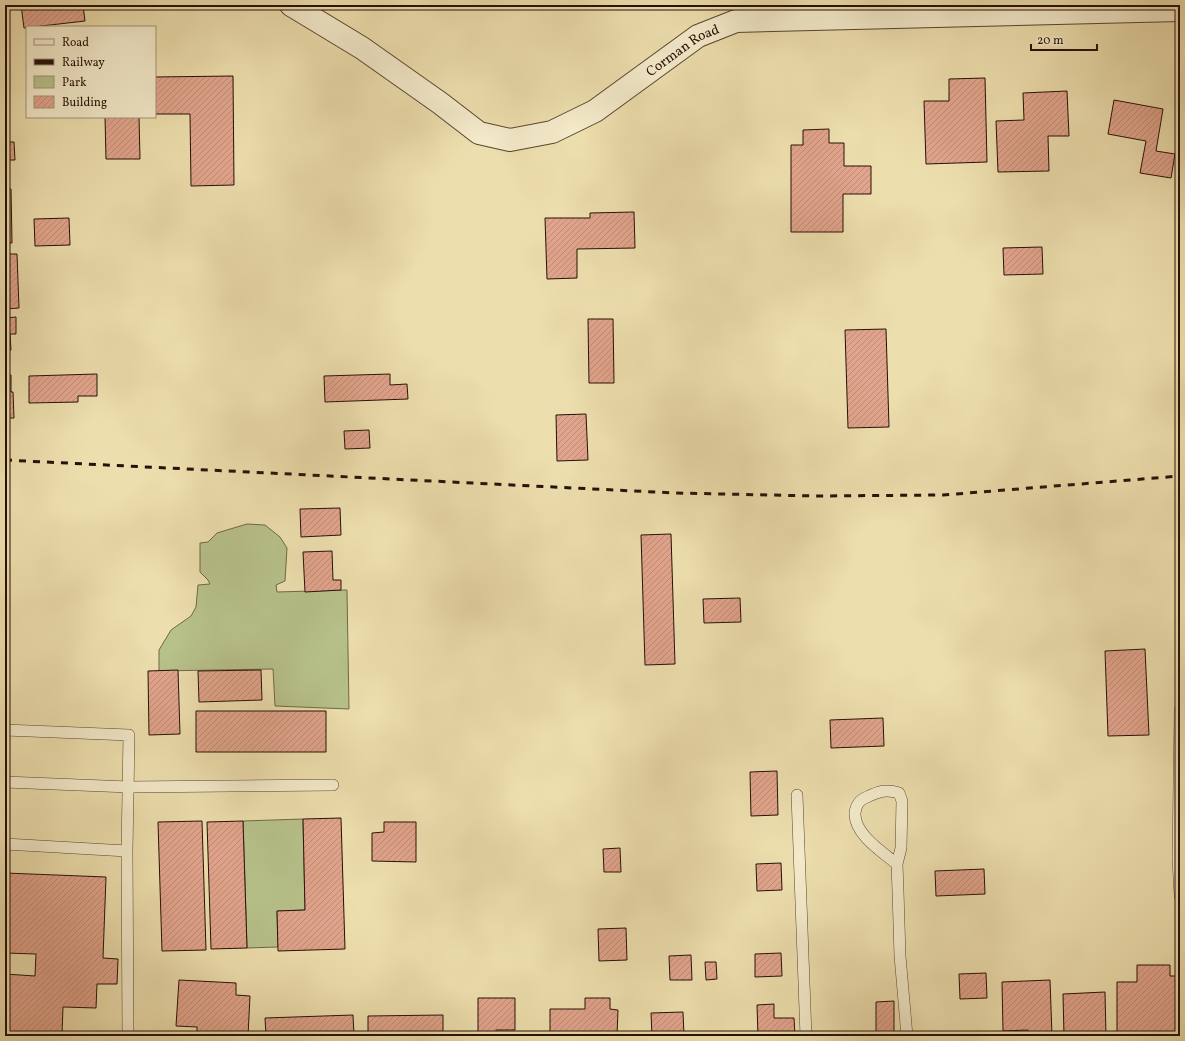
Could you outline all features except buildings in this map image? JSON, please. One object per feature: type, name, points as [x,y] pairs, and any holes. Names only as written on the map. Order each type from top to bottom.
[{"type":"street","name":"Corman Road","points":[[291,5],[362,48],[440,103],[479,133],[510,140],[552,132],[595,111],[698,36],[736,21],[1180,10]]},
{"type":"lane","points":[[1180,710],[1178,859],[1180,896]]},
{"type":"lane","points":[[5,730],[129,735],[128,1036]]},
{"type":"lane","points":[[5,782],[129,787],[333,785]]},
{"type":"lane","points":[[897,864],[865,837],[857,827],[855,819],[856,808],[860,800],[874,793],[890,790],[899,793],[902,800],[901,848],[897,864],[900,956],[907,1036]]},
{"type":"lane","points":[[797,795],[806,1036]]},
{"type":"lane","points":[[5,844],[128,850]]},
{"type":"green space","points":[[247,524],[265,525],[280,537],[287,548],[285,581],[276,585],[277,592],[347,590],[349,709],[275,706],[273,669],[159,671],[159,650],[171,630],[191,616],[196,607],[198,585],[210,584],[200,572],[200,543],[208,542],[217,533]]},
{"type":"green space","points":[[303,819],[305,910],[277,911],[278,947],[247,948],[243,821]]},
{"type":"railway","points":[[5,460],[675,493],[817,496],[943,495],[1180,476]]}]
